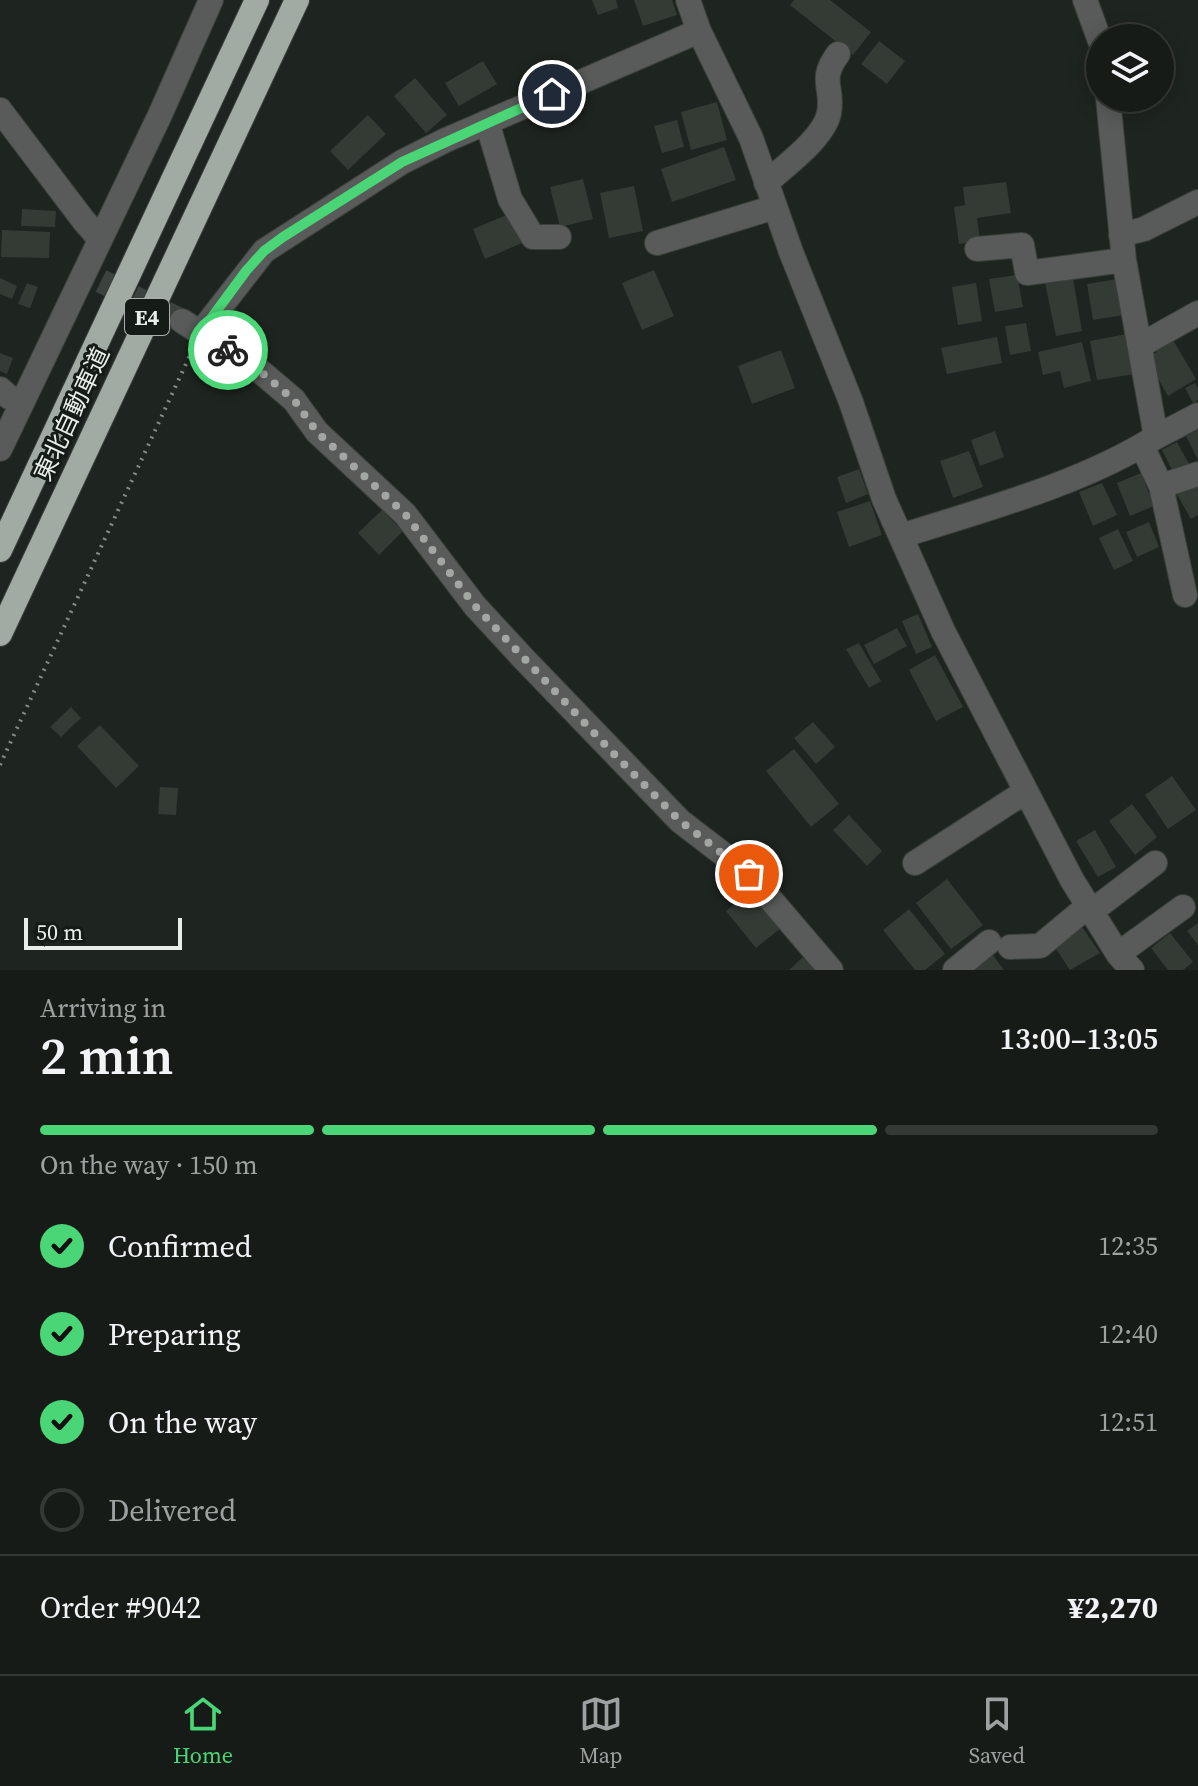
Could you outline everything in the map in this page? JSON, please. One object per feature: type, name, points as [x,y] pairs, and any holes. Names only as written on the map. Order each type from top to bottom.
[{"type":"highway","name":"東北自動車道","points":[[0,550],[257,0]]},
{"type":"highway","name":"東北自動車道","points":[[0,634],[297,0]]},
{"type":"street","points":[[0,449],[9,396],[93,276],[100,239],[211,0]]},
{"type":"street","points":[[688,0],[699,31],[751,138],[851,402],[884,499],[943,631],[1025,792],[1090,909],[1125,962],[1183,907]]},
{"type":"street","points":[[1085,0],[1094,24]]},
{"type":"street","points":[[699,31],[402,162],[273,244],[191,326],[261,372],[294,400],[317,432],[405,514],[475,606],[533,669],[680,821],[749,874],[831,970]]},
{"type":"street","points":[[766,183],[818,135],[829,113],[828,69],[838,54]]},
{"type":"street","points":[[0,110],[100,239]]},
{"type":"street","points":[[1109,112],[1124,260],[1141,345],[1149,441],[1185,595]]},
{"type":"street","points":[[487,122],[510,199],[533,237],[559,237]]},
{"type":"street","points":[[1121,235],[1144,229],[1198,202]]},
{"type":"street","points":[[657,243],[775,207]]},
{"type":"street","points":[[977,249],[1022,245],[1027,273],[1124,260]]},
{"type":"street","points":[[1141,345],[1198,313]]},
{"type":"street","points":[[901,536],[1017,499],[1133,453],[1198,415]]},
{"type":"street","points":[[1161,486],[1198,474]]},
{"type":"street","points":[[915,863],[1025,792]]},
{"type":"street","points":[[955,970],[999,945],[1040,946],[1155,863]]},
{"type":"path","points":[[0,765],[191,326]]},
{"type":"building","points":[[592,0],[616,0],[618,8],[598,15]]},
{"type":"building","points":[[634,0],[672,0],[677,15],[643,26]]},
{"type":"building","points":[[794,0],[830,0],[871,32],[853,55],[790,5]]},
{"type":"building","points":[[879,41],[905,61],[887,84],[861,64]]},
{"type":"building","points":[[483,61],[497,84],[459,106],[445,83]]},
{"type":"building","points":[[415,78],[447,115],[426,133],[394,96]]},
{"type":"building","points":[[717,102],[727,140],[691,150],[681,112]]},
{"type":"building","points":[[368,115],[386,134],[348,170],[330,151]]},
{"type":"building","points":[[677,120],[684,147],[662,153],[654,126]]},
{"type":"building","points":[[724,147],[736,180],[672,202],[661,169]]},
{"type":"building","points":[[583,179],[593,219],[560,227],[550,187]]},
{"type":"building","points":[[1006,182],[1011,213],[977,218],[980,241],[959,244],[954,207],[965,205],[963,187]]},
{"type":"building","points":[[634,186],[643,231],[609,238],[600,193]]},
{"type":"building","points":[[22,209],[56,211],[55,227],[21,226]]},
{"type":"building","points":[[509,214],[522,243],[485,259],[473,229]]},
{"type":"building","points":[[2,230],[50,232],[49,258],[1,257]]},
{"type":"building","points":[[654,270],[674,316],[642,330],[622,283]]},
{"type":"building","points":[[1017,275],[1023,307],[995,312],[989,279]]},
{"type":"building","points":[[0,278],[17,286],[12,299],[0,294]]},
{"type":"building","points":[[1073,278],[1082,331],[1056,336],[1045,283]]},
{"type":"building","points":[[1117,279],[1123,315],[1093,320],[1087,284]]},
{"type":"building","points":[[27,283],[38,287],[30,308],[18,304]]},
{"type":"building","points":[[976,283],[982,321],[958,325],[952,287]]},
{"type":"building","points":[[1026,323],[1031,351],[1010,355],[1005,326]]},
{"type":"building","points":[[1127,334],[1135,374],[1097,380],[1090,341]]},
{"type":"building","points":[[1170,335],[1196,379],[1168,396],[1146,358],[1157,352],[1153,345]]},
{"type":"building","points":[[997,337],[1002,363],[947,374],[941,348]]},
{"type":"building","points":[[1082,342],[1091,381],[1064,388],[1060,371],[1043,375],[1038,352]]},
{"type":"building","points":[[781,350],[795,388],[752,404],[738,366]]},
{"type":"building","points":[[0,353],[13,358],[7,374],[0,371]]},
{"type":"building","points":[[1195,383],[1198,400],[1193,403],[1185,388]]},
{"type":"building","points":[[1198,430],[1198,460],[1186,436]]},
{"type":"building","points":[[995,431],[1004,457],[980,466],[971,440]]},
{"type":"building","points":[[1177,442],[1189,464],[1173,472],[1162,450]]},
{"type":"building","points":[[969,451],[983,487],[953,498],[940,461]]},
{"type":"building","points":[[859,469],[868,494],[846,503],[837,477]]},
{"type":"building","points":[[1141,473],[1154,506],[1130,516],[1117,483]]},
{"type":"building","points":[[1198,478],[1198,515],[1191,519],[1175,491]]},
{"type":"building","points":[[1102,483],[1117,515],[1093,526],[1079,492]]},
{"type":"building","points":[[870,501],[882,535],[849,547],[837,512]]},
{"type":"building","points":[[382,510],[403,531],[379,555],[358,533]]},
{"type":"building","points":[[1149,522],[1159,547],[1137,557],[1126,532]]},
{"type":"building","points":[[1118,529],[1133,561],[1114,570],[1099,538]]},
{"type":"building","points":[[918,614],[932,647],[916,654],[902,621]]},
{"type":"building","points":[[897,628],[907,646],[874,664],[864,645]]},
{"type":"building","points":[[859,643],[881,681],[869,688],[846,649]]},
{"type":"building","points":[[935,655],[963,707],[936,721],[909,670]]},
{"type":"building","points":[[71,707],[81,718],[61,737],[50,727]]},
{"type":"building","points":[[813,722],[835,747],[816,764],[794,738]]},
{"type":"building","points":[[100,725],[139,766],[116,788],[77,746]]},
{"type":"building","points":[[794,749],[839,804],[811,827],[766,771]]},
{"type":"building","points":[[1172,776],[1196,810],[1168,829],[1145,795]]},
{"type":"building","points":[[160,787],[178,788],[176,815],[158,814]]},
{"type":"building","points":[[1132,804],[1157,837],[1135,855],[1109,821]]},
{"type":"building","points":[[849,815],[882,851],[867,866],[833,830]]},
{"type":"building","points":[[1095,830],[1116,867],[1098,877],[1076,841]]},
{"type":"building","points":[[947,879],[983,925],[951,949],[916,903]]},
{"type":"building","points":[[752,890],[782,927],[756,948],[726,911]]},
{"type":"building","points":[[909,909],[945,954],[925,970],[915,970],[883,930]]},
{"type":"building","points":[[1198,923],[1198,945],[1187,931]]},
{"type":"building","points":[[1080,924],[1100,953],[1070,970],[1052,943]]},
{"type":"building","points":[[1170,933],[1193,962],[1183,970],[1168,970],[1151,948]]},
{"type":"building","points":[[993,955],[1004,970],[973,970]]},
{"type":"building","points":[[804,956],[817,970],[789,970]]},
{"type":"tunnel","points":[[101,281],[182,321]]},
{"type":"way so far","points":[[228,350],[294,400],[317,432],[405,514],[475,606],[680,821],[749,874]]},
{"type":"route","points":[[228,350],[201,332],[264,251],[402,162],[552,94]]}]
